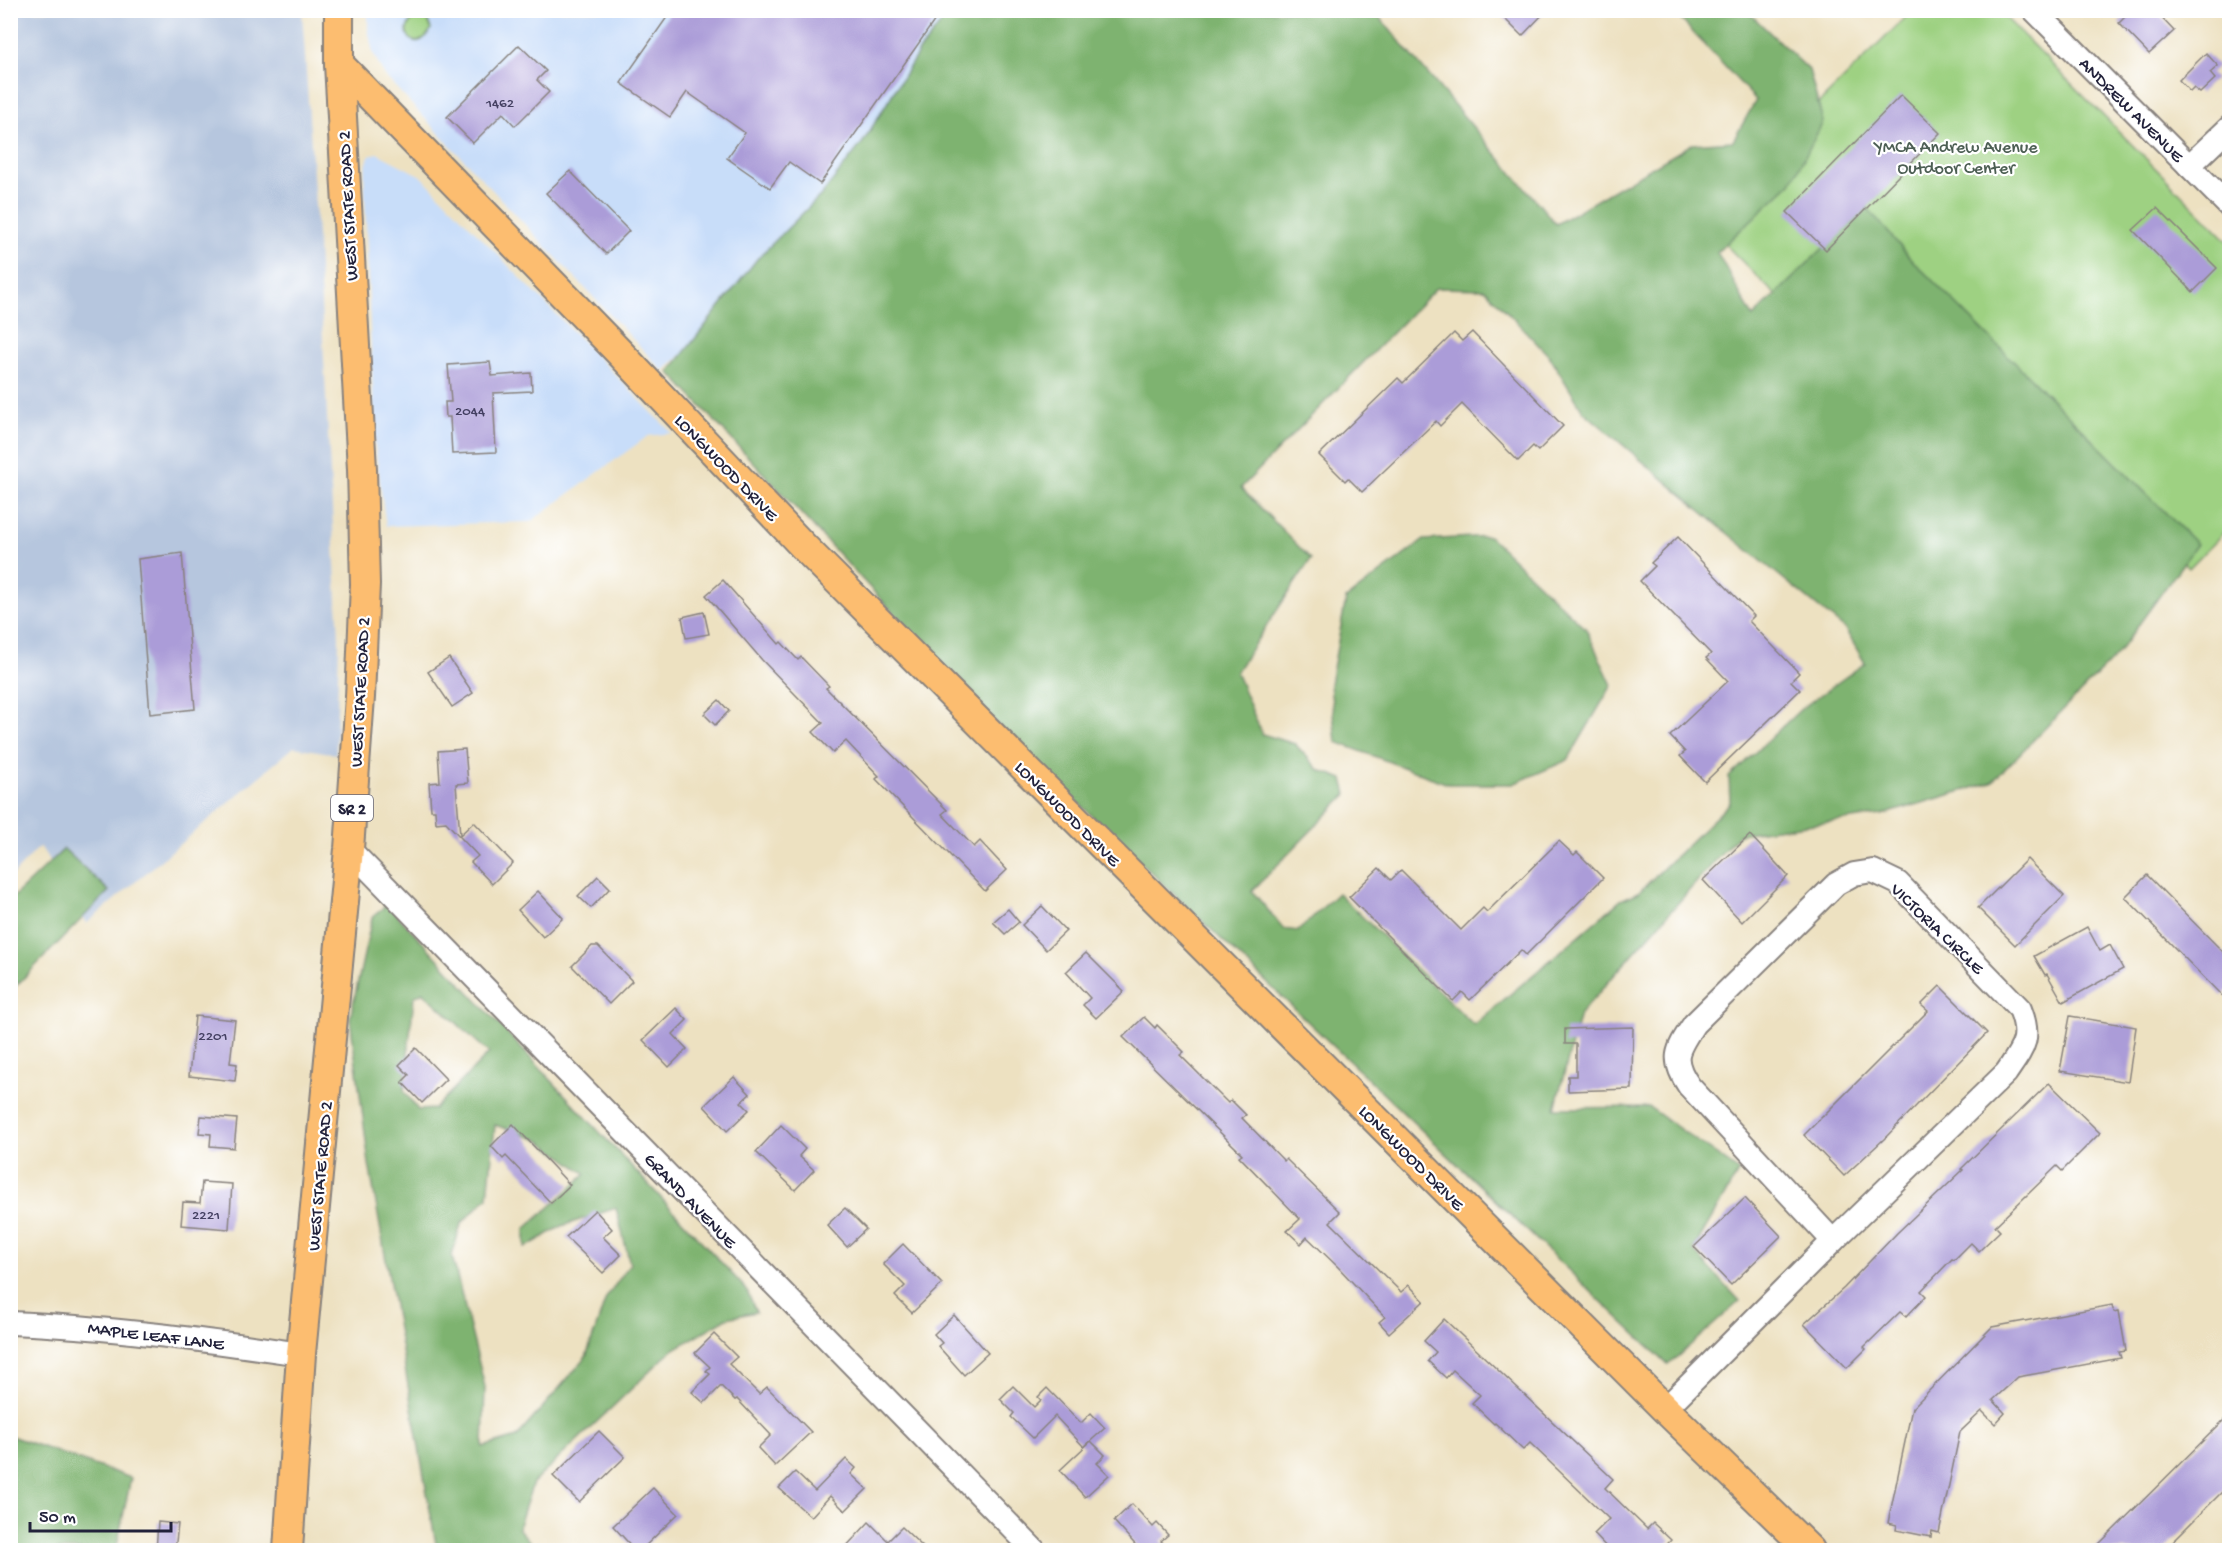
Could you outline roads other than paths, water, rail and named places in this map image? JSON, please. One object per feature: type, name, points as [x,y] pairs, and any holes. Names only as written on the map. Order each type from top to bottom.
[{"type":"main road","name":"WEST STATE ROAD 2","points":[[288,1551],[302,1354],[349,849],[360,697],[365,584],[362,468],[339,64],[339,10]]},
{"type":"main road","name":"LONGWOOD DRIVE","points":[[339,64],[813,556],[1665,1409],[1810,1551]]},
{"type":"street","name":"ANDREW AVENUE","points":[[2034,10],[2229,207]]},
{"type":"street","points":[[2189,166],[2229,127]]},
{"type":"street","name":"GRAND AVENUE","points":[[349,849],[1034,1551]]},
{"type":"street","name":"VICTORIA CIRCLE","points":[[1665,1409],[2006,1073],[2023,1049],[2027,1026],[2020,1009],[1898,883],[1873,871],[1854,874],[1836,884],[1694,1024],[1678,1050],[1679,1072],[1689,1086],[1833,1241]]},
{"type":"street","name":"MAPLE LEAF LANE","points":[[10,1323],[77,1326],[302,1354]]},
{"type":"park label","name":"YMCA Andrew Avenue Outdoor Center","points":[[1956,156]]}]
